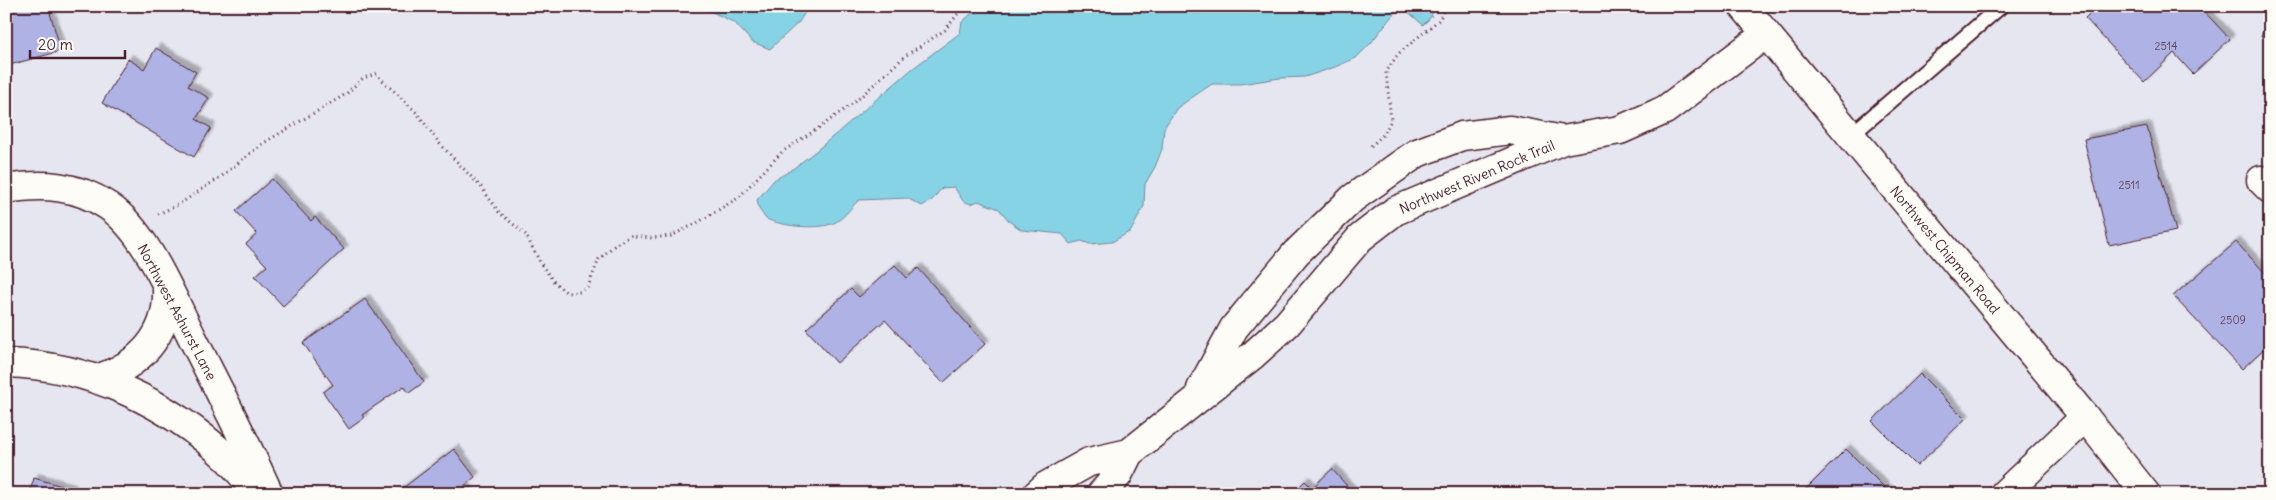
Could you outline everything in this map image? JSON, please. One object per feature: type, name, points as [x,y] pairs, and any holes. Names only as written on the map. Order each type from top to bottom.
[{"type":"street","name":"Northwest Chipman Road","points":[[1743,6],[2085,417],[2146,494]]},
{"type":"street","name":"Northwest Riven Rock Trail","points":[[1101,494],[1118,475],[1129,453],[1196,398],[1253,355],[1287,324],[1360,238],[1395,211],[1563,140],[1620,130],[1666,110],[1766,34]]},
{"type":"street","name":"Northwest Riven Rock Trail","points":[[1196,398],[1234,328],[1296,253],[1353,198],[1401,164],[1418,153],[1462,136],[1510,130],[1563,140]]},
{"type":"street","name":"Northwest Ashurst Lane","points":[[6,189],[32,184],[61,187],[85,194],[110,207],[130,226],[152,258],[249,448],[269,494]]},
{"type":"street","points":[[96,379],[116,373],[129,365],[156,338],[164,321],[168,304],[168,289]]},
{"type":"street","points":[[6,363],[25,363],[69,371],[96,379],[155,405],[196,432],[229,460],[258,494]]},
{"type":"street","points":[[2004,494],[2085,417]]},
{"type":"street","name":"Northwest Riven Rock Trail","points":[[1036,494],[1046,486],[1089,462],[1129,453]]},
{"type":"lane","points":[[1850,136],[2001,6]]},
{"type":"path","points":[[130,226],[178,205],[222,176],[262,144],[346,94],[364,78],[376,74],[417,113],[440,144],[481,187],[499,212],[526,235],[541,264],[554,282],[567,293],[580,292],[588,286],[599,259],[616,244],[631,236],[652,238],[671,236],[698,224],[738,198],[782,152],[856,101],[905,56],[945,30],[964,6]]},
{"type":"path","points":[[1369,148],[1384,134],[1391,120],[1386,72],[1398,54],[1438,20],[1447,6]]},
{"type":"water","points":[[700,6],[809,6],[799,22],[770,49],[752,42],[735,23]]},
{"type":"water","points":[[983,6],[1429,6],[1433,10],[1431,17],[1423,25],[1405,9],[1395,12],[1371,43],[1356,58],[1335,67],[1305,77],[1280,78],[1240,84],[1212,84],[1177,108],[1164,128],[1162,149],[1155,167],[1145,184],[1144,206],[1131,231],[1112,242],[1090,244],[1081,241],[1071,244],[1062,234],[1022,230],[1010,222],[999,209],[978,201],[971,204],[963,201],[954,187],[942,188],[932,200],[922,206],[907,198],[859,200],[839,220],[829,225],[811,227],[782,224],[766,219],[759,209],[757,200],[774,180],[790,171],[817,150],[912,69],[960,33],[962,22],[979,7],[980,9]]},
{"type":"building","points":[[6,6],[48,6],[61,51],[6,66]]},
{"type":"building","points":[[2098,6],[2199,6],[2230,39],[2193,74],[2174,53],[2144,82],[2085,18]]},
{"type":"building","points":[[2270,13],[2270,40],[2261,36]]},
{"type":"building","points":[[156,48],[196,72],[188,86],[209,98],[196,119],[211,128],[194,157],[102,103],[128,59],[144,69]]},
{"type":"building","points":[[2147,127],[2176,231],[2109,245],[2084,139]]},
{"type":"building","points":[[272,179],[311,221],[315,217],[344,249],[283,306],[255,276],[267,266],[246,244],[257,234],[236,211]]},
{"type":"building","points":[[2236,242],[2270,278],[2270,343],[2242,369],[2173,296]]},
{"type":"building","points":[[895,265],[907,278],[918,268],[985,344],[943,383],[885,320],[837,363],[806,329],[851,289],[859,297]]},
{"type":"building","points":[[365,299],[424,382],[409,393],[404,386],[362,415],[364,418],[349,429],[323,392],[333,385],[303,343]]},
{"type":"building","points":[[1920,374],[1965,419],[1917,466],[1872,421]]},
{"type":"building","points":[[454,449],[475,477],[464,486],[470,494],[395,494]]},
{"type":"building","points":[[1846,449],[1891,494],[1801,494]]},
{"type":"building","points":[[1332,469],[1354,494],[1292,494],[1305,481],[1312,488]]},
{"type":"building","points":[[34,478],[72,489],[70,494],[29,494]]}]
